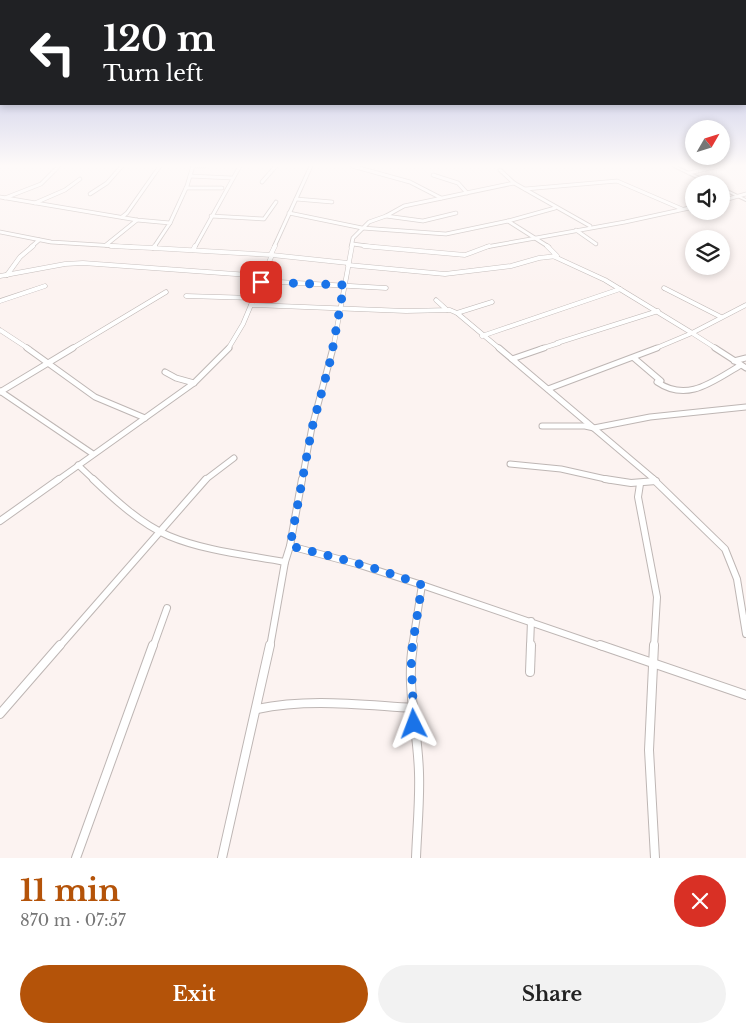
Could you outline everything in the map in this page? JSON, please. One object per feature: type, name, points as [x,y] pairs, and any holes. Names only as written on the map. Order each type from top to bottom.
[{"type":"street","points":[[47,206],[122,218],[170,223]]},
{"type":"street","points":[[122,218],[132,206]]},
{"type":"street","points":[[154,248],[170,223],[178,206]]},
{"type":"street","points":[[193,250],[217,206]]},
{"type":"street","points":[[211,216],[264,219],[273,206]]},
{"type":"street","points":[[0,521],[194,383],[226,353],[243,324],[292,206]]},
{"type":"street","points":[[222,858],[258,709],[279,604],[284,562],[290,546],[312,428],[331,358],[353,238],[369,222],[386,216],[404,206]]},
{"type":"street","points":[[552,206],[590,226]]},
{"type":"street","points":[[675,206],[682,209]]},
{"type":"street","points":[[289,213],[362,228],[446,234],[508,222],[555,208]]},
{"type":"street","points":[[353,244],[408,251],[465,254],[490,245],[590,226],[625,222],[685,208]]},
{"type":"street","points":[[386,216],[423,221],[456,213]]},
{"type":"street","points":[[104,246],[112,242],[137,220]]},
{"type":"street","points":[[508,222],[552,249],[557,256],[555,256]]},
{"type":"street","points":[[576,230],[596,244]]},
{"type":"street","points":[[0,232],[39,240],[104,246],[272,254],[445,274],[501,268],[539,258],[555,256],[582,268],[658,311],[746,368]]},
{"type":"street","points":[[7,275],[20,257],[39,240]]},
{"type":"street","points":[[0,276],[65,264],[92,263],[263,276]]},
{"type":"street","points":[[261,282],[386,288]]},
{"type":"street","points":[[0,301],[45,286]]},
{"type":"street","points":[[664,288],[721,317]]},
{"type":"street","points":[[482,336],[620,289]]},
{"type":"street","points":[[92,454],[0,392],[166,292]]},
{"type":"street","points":[[186,296],[254,298]]},
{"type":"street","points":[[436,300],[447,310]]},
{"type":"street","points":[[457,313],[492,302]]},
{"type":"street","points":[[251,305],[425,312],[447,310],[457,313],[656,481],[715,538],[732,560],[746,634]]},
{"type":"street","points":[[548,389],[634,358],[692,333],[746,305]]},
{"type":"street","points":[[557,343],[658,311]]},
{"type":"street","points":[[482,336],[543,318]]},
{"type":"street","points":[[0,330],[48,362],[64,376],[95,397],[145,418]]},
{"type":"street","points":[[512,360],[588,333]]},
{"type":"street","points":[[634,358],[670,390],[679,393],[701,388],[741,365]]},
{"type":"street","points":[[734,360],[746,358]]},
{"type":"street","points":[[165,372],[176,378],[194,383]]},
{"type":"street","points":[[542,426],[585,426],[594,428],[650,417],[746,407]]},
{"type":"street","points":[[0,714],[209,476],[234,458]]},
{"type":"street","points":[[510,464],[570,470],[612,482],[640,484],[656,481]]},
{"type":"street","points":[[78,465],[118,502],[159,531],[188,543],[284,562]]},
{"type":"street","points":[[640,484],[638,497],[657,597],[652,662],[649,750],[655,858]]},
{"type":"street","points":[[290,546],[348,560],[746,695]]},
{"type":"street","points":[[416,858],[419,773],[413,708],[411,655],[422,585]]},
{"type":"street","points":[[76,858],[167,608]]},
{"type":"street","points":[[530,672],[531,621]]},
{"type":"street","points":[[258,709],[273,704],[326,704],[413,708]]},
{"type":"route","points":[[261,282],[344,285],[331,358],[312,428],[290,546],[390,573],[422,585],[411,655],[414,724]]}]
